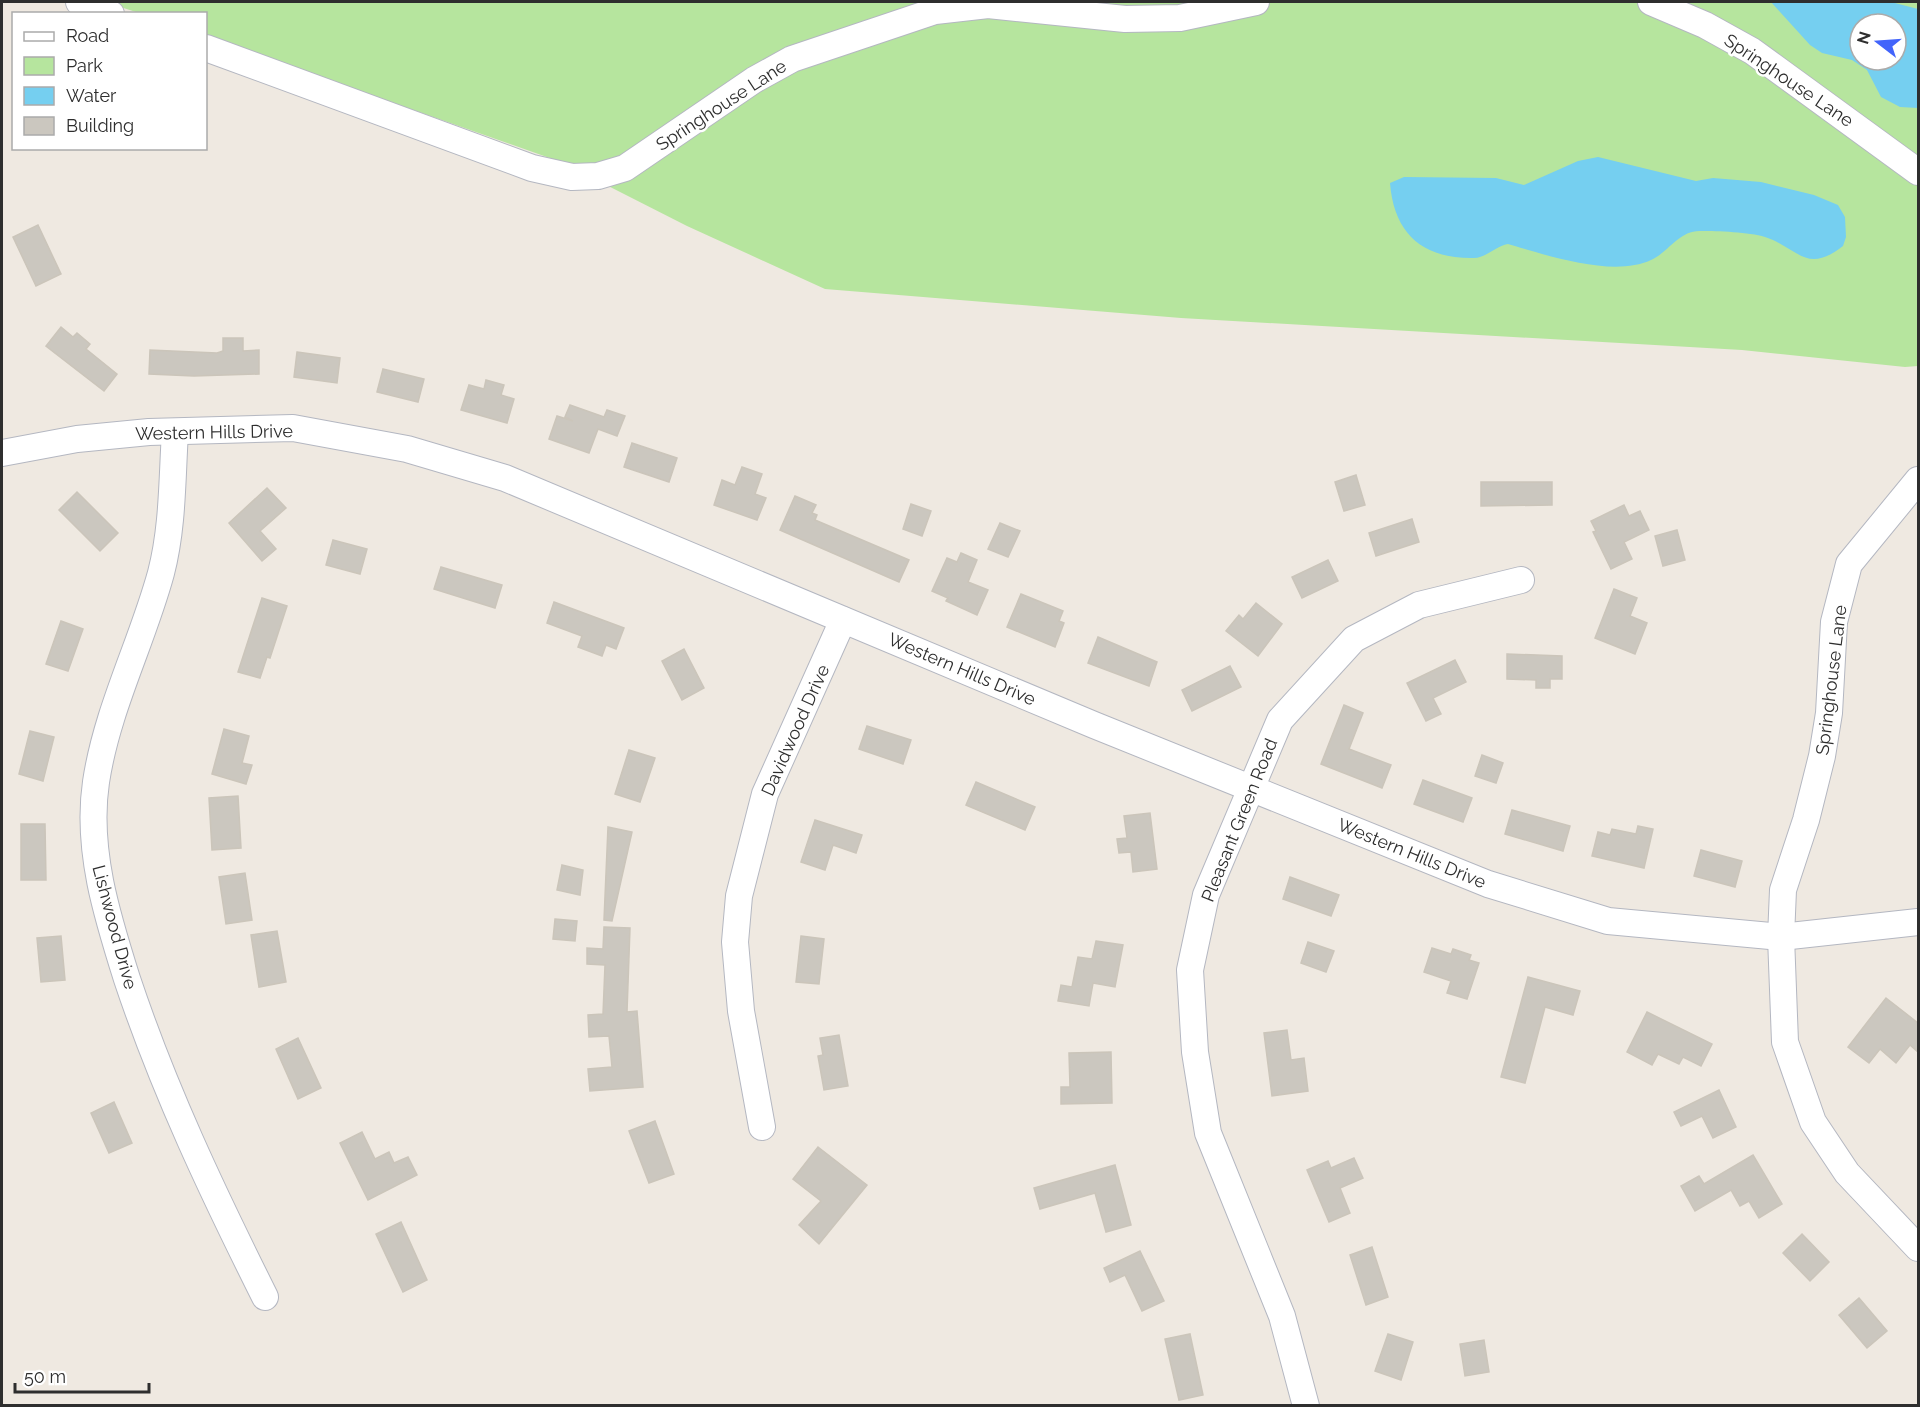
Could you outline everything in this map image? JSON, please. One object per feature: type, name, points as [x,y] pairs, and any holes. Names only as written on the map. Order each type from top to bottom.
[{"type":"street","points":[[78,2],[106,12]]},
{"type":"street","name":"Springhouse Lane","points":[[207,48],[532,168],[572,177],[598,176],[625,168],[744,86],[792,59],[935,11],[988,4],[1125,19],[1180,18],[1256,2]]},
{"type":"street","name":"Springhouse Lane","points":[[1651,2],[1705,25],[1752,51],[1918,172]]},
{"type":"street","name":"Western Hills Drive","points":[[2,453],[77,439],[175,432],[293,428],[406,449],[505,478],[843,620],[1488,884],[1608,921],[1781,937],[1918,922]]},
{"type":"street","name":"Lishwood Drive","points":[[175,432],[166,547],[151,603],[112,718],[96,780],[93,809],[97,868],[120,956],[168,1093],[265,1297]]},
{"type":"street","name":"Springhouse Lane","points":[[1918,480],[1849,564],[1834,621],[1829,713],[1822,756],[1806,820],[1783,890],[1781,937],[1785,1042],[1813,1122],[1847,1173],[1918,1248]]},
{"type":"street","name":"Pleasant Green Road","points":[[1306,1406],[1282,1316],[1208,1133],[1195,1052],[1190,970],[1206,895],[1280,720],[1354,639],[1419,605],[1521,580]]},
{"type":"street","name":"Davidwood Drive","points":[[762,1127],[741,1011],[735,942],[739,896],[765,794],[843,620]]},
{"type":"green space","points":[[105,2],[1918,2],[1918,366],[1905,367],[1742,350],[1181,318],[825,289],[687,226],[561,162],[207,37],[207,12],[136,12]]},
{"type":"water","points":[[1771,2],[1891,2],[1918,9],[1918,108],[1900,107],[1881,97],[1868,72],[1908,72],[1908,12],[1848,12],[1848,59],[1822,53],[1810,45]]},
{"type":"water","points":[[1598,157],[1696,181],[1713,178],[1761,182],[1814,195],[1838,205],[1845,217],[1846,237],[1843,246],[1830,254],[1811,259],[1758,235],[1701,231],[1686,234],[1651,260],[1618,267],[1580,263],[1508,244],[1474,258],[1456,257],[1440,254],[1414,240],[1398,216],[1393,201],[1390,183],[1404,177],[1496,178],[1524,185],[1578,161]]},
{"type":"building","points":[[38,225],[61,274],[36,286],[13,237]]},
{"type":"building","points":[[61,327],[73,337],[77,333],[90,344],[86,349],[117,374],[104,391],[46,346]]},
{"type":"building","points":[[223,338],[243,338],[243,351],[259,350],[259,374],[194,376],[149,374],[150,350],[217,353],[223,351]]},
{"type":"building","points":[[297,352],[340,358],[337,383],[294,377]]},
{"type":"building","points":[[383,369],[424,379],[418,402],[377,392]]},
{"type":"building","points":[[486,380],[504,385],[501,395],[514,399],[507,423],[461,410],[469,385],[484,389]]},
{"type":"building","points":[[570,405],[604,417],[607,410],[625,416],[617,436],[598,429],[589,453],[549,439],[557,416],[573,421],[565,417]]},
{"type":"building","points":[[632,443],[677,458],[669,482],[624,467]]},
{"type":"building","points":[[742,467],[762,474],[755,494],[766,498],[757,520],[714,505],[722,480],[735,485]]},
{"type":"building","points":[[1356,475],[1365,505],[1344,511],[1335,482]]},
{"type":"building","points":[[1481,482],[1552,482],[1552,505],[1481,506]]},
{"type":"building","points":[[267,488],[286,508],[260,531],[276,549],[262,561],[229,523]]},
{"type":"building","points":[[77,492],[118,533],[100,551],[59,510]]},
{"type":"building","points":[[795,496],[816,505],[812,513],[817,515],[815,520],[909,560],[899,582],[780,530]]},
{"type":"building","points":[[911,504],[931,511],[922,536],[903,529]]},
{"type":"building","points":[[1624,505],[1629,516],[1640,511],[1649,530],[1624,542],[1632,559],[1611,569],[1593,532],[1596,531],[1591,521]]},
{"type":"building","points":[[1412,519],[1419,542],[1376,556],[1369,533]]},
{"type":"building","points":[[1000,523],[1020,531],[1008,557],[988,549]]},
{"type":"building","points":[[1677,530],[1685,560],[1663,566],[1655,536]]},
{"type":"building","points":[[333,540],[367,549],[360,574],[326,565]]},
{"type":"building","points":[[961,553],[977,560],[968,582],[988,590],[977,615],[946,601],[948,598],[932,591],[947,558],[957,562]]},
{"type":"building","points":[[1328,560],[1338,581],[1302,598],[1292,577]]},
{"type":"building","points":[[441,567],[502,585],[495,608],[434,589]]},
{"type":"building","points":[[1614,589],[1637,598],[1630,616],[1647,623],[1635,654],[1595,638]]},
{"type":"building","points":[[1021,594],[1063,611],[1059,621],[1064,623],[1055,647],[1007,627]]},
{"type":"building","points":[[262,598],[287,606],[270,658],[267,657],[260,678],[238,672]]},
{"type":"building","points":[[554,602],[624,628],[616,649],[606,645],[602,656],[578,647],[582,636],[547,623]]},
{"type":"building","points":[[1256,603],[1282,624],[1258,656],[1226,631],[1239,615],[1243,619]]},
{"type":"building","points":[[61,621],[83,629],[68,671],[46,664]]},
{"type":"building","points":[[1098,637],[1157,662],[1149,686],[1088,663]]},
{"type":"building","points":[[684,649],[704,688],[682,700],[662,661]]},
{"type":"building","points":[[1507,654],[1562,656],[1562,679],[1550,679],[1550,688],[1536,688],[1536,680],[1507,679]]},
{"type":"building","points":[[1455,660],[1466,682],[1433,698],[1441,714],[1426,721],[1407,683]]},
{"type":"building","points":[[1230,666],[1241,687],[1192,711],[1182,690]]},
{"type":"building","points":[[1344,705],[1363,713],[1349,749],[1391,765],[1382,788],[1321,764]]},
{"type":"building","points":[[867,726],[911,740],[903,764],[859,749]]},
{"type":"building","points":[[224,729],[249,736],[242,763],[252,765],[246,784],[212,774]]},
{"type":"building","points":[[30,731],[54,737],[43,781],[19,774]]},
{"type":"building","points":[[629,750],[655,758],[640,802],[615,794]]},
{"type":"building","points":[[1482,755],[1503,763],[1496,783],[1475,776]]},
{"type":"building","points":[[1423,780],[1472,798],[1463,822],[1414,804]]},
{"type":"building","points":[[976,782],[1035,807],[1025,830],[966,805]]},
{"type":"building","points":[[238,796],[241,848],[212,850],[209,798]]},
{"type":"building","points":[[1512,810],[1570,826],[1563,851],[1505,834]]},
{"type":"building","points":[[1150,813],[1157,869],[1133,872],[1131,852],[1119,853],[1117,839],[1127,838],[1124,816]]},
{"type":"building","points":[[815,820],[862,835],[856,853],[833,845],[825,870],[801,862]]},
{"type":"building","points":[[21,824],[45,824],[46,880],[21,880]]},
{"type":"building","points":[[1638,826],[1653,829],[1644,868],[1592,856],[1598,832],[1610,835],[1612,829],[1636,834]]},
{"type":"building","points":[[608,827],[632,832],[612,921],[604,920]]},
{"type":"building","points":[[1701,850],[1742,861],[1735,887],[1694,876]]},
{"type":"building","points":[[562,865],[583,870],[580,895],[557,890]]},
{"type":"building","points":[[245,873],[252,920],[226,924],[219,877]]},
{"type":"building","points":[[1290,877],[1339,895],[1331,916],[1283,899]]},
{"type":"building","points":[[555,919],[577,921],[575,941],[553,939]]},
{"type":"building","points":[[604,927],[630,928],[627,1012],[637,1011],[643,1087],[590,1091],[588,1069],[612,1067],[609,1036],[589,1037],[588,1015],[603,1014],[605,965],[587,964],[587,948],[603,949]]},
{"type":"building","points":[[277,931],[286,982],[259,987],[251,935]]},
{"type":"building","points":[[61,936],[65,980],[41,982],[37,938]]},
{"type":"building","points":[[801,936],[824,939],[819,984],[796,982]]},
{"type":"building","points":[[1096,941],[1123,945],[1115,987],[1093,983],[1089,1006],[1058,1001],[1061,985],[1072,987],[1078,957],[1092,959]]},
{"type":"building","points":[[1308,942],[1334,951],[1326,972],[1301,963]]},
{"type":"building","points":[[1432,948],[1451,954],[1453,949],[1471,955],[1469,960],[1479,963],[1467,999],[1447,993],[1451,981],[1424,972]]},
{"type":"building","points":[[1528,977],[1580,991],[1573,1015],[1545,1007],[1525,1083],[1501,1077]]},
{"type":"building","points":[[1886,998],[1918,1023],[1918,1052],[1910,1045],[1896,1063],[1880,1049],[1869,1063],[1848,1047]]},
{"type":"building","points":[[1647,1012],[1712,1044],[1701,1066],[1683,1057],[1679,1064],[1658,1054],[1652,1065],[1627,1052]]},
{"type":"building","points":[[1287,1030],[1291,1060],[1304,1058],[1308,1091],[1272,1096],[1264,1033]]},
{"type":"building","points":[[839,1035],[848,1086],[824,1090],[818,1056],[823,1055],[820,1038]]},
{"type":"building","points":[[298,1038],[321,1088],[298,1099],[276,1049]]},
{"type":"building","points":[[1111,1052],[1112,1103],[1061,1104],[1061,1087],[1070,1087],[1069,1053]]},
{"type":"building","points":[[1719,1090],[1736,1127],[1713,1138],[1702,1116],[1681,1126],[1674,1112]]},
{"type":"building","points":[[114,1102],[132,1143],[109,1153],[91,1113]]},
{"type":"building","points":[[655,1121],[674,1174],[649,1183],[629,1131]]},
{"type":"building","points":[[362,1132],[375,1159],[389,1152],[394,1163],[408,1157],[417,1175],[368,1200],[340,1143]]},
{"type":"building","points":[[818,1147],[867,1185],[819,1244],[799,1225],[821,1201],[793,1179]]},
{"type":"building","points":[[1753,1155],[1782,1204],[1759,1218],[1749,1201],[1740,1206],[1731,1190],[1695,1211],[1681,1186],[1699,1176],[1704,1184]]},
{"type":"building","points":[[1354,1158],[1363,1178],[1340,1188],[1350,1213],[1329,1222],[1307,1170],[1328,1161],[1331,1168]]},
{"type":"building","points":[[1115,1165],[1131,1225],[1106,1232],[1095,1193],[1040,1209],[1034,1188]]},
{"type":"building","points":[[401,1222],[427,1280],[403,1292],[376,1234]]},
{"type":"building","points":[[1802,1234],[1829,1262],[1810,1281],[1783,1253]]},
{"type":"building","points":[[1372,1247],[1388,1297],[1366,1305],[1350,1255]]},
{"type":"building","points":[[1140,1251],[1164,1301],[1142,1311],[1125,1275],[1110,1282],[1104,1268]]},
{"type":"building","points":[[1859,1298],[1887,1331],[1867,1348],[1839,1315]]},
{"type":"building","points":[[1190,1334],[1203,1395],[1179,1400],[1165,1339]]},
{"type":"building","points":[[1388,1334],[1413,1342],[1401,1380],[1375,1371]]},
{"type":"building","points":[[1484,1340],[1489,1372],[1465,1376],[1460,1344]]}]
